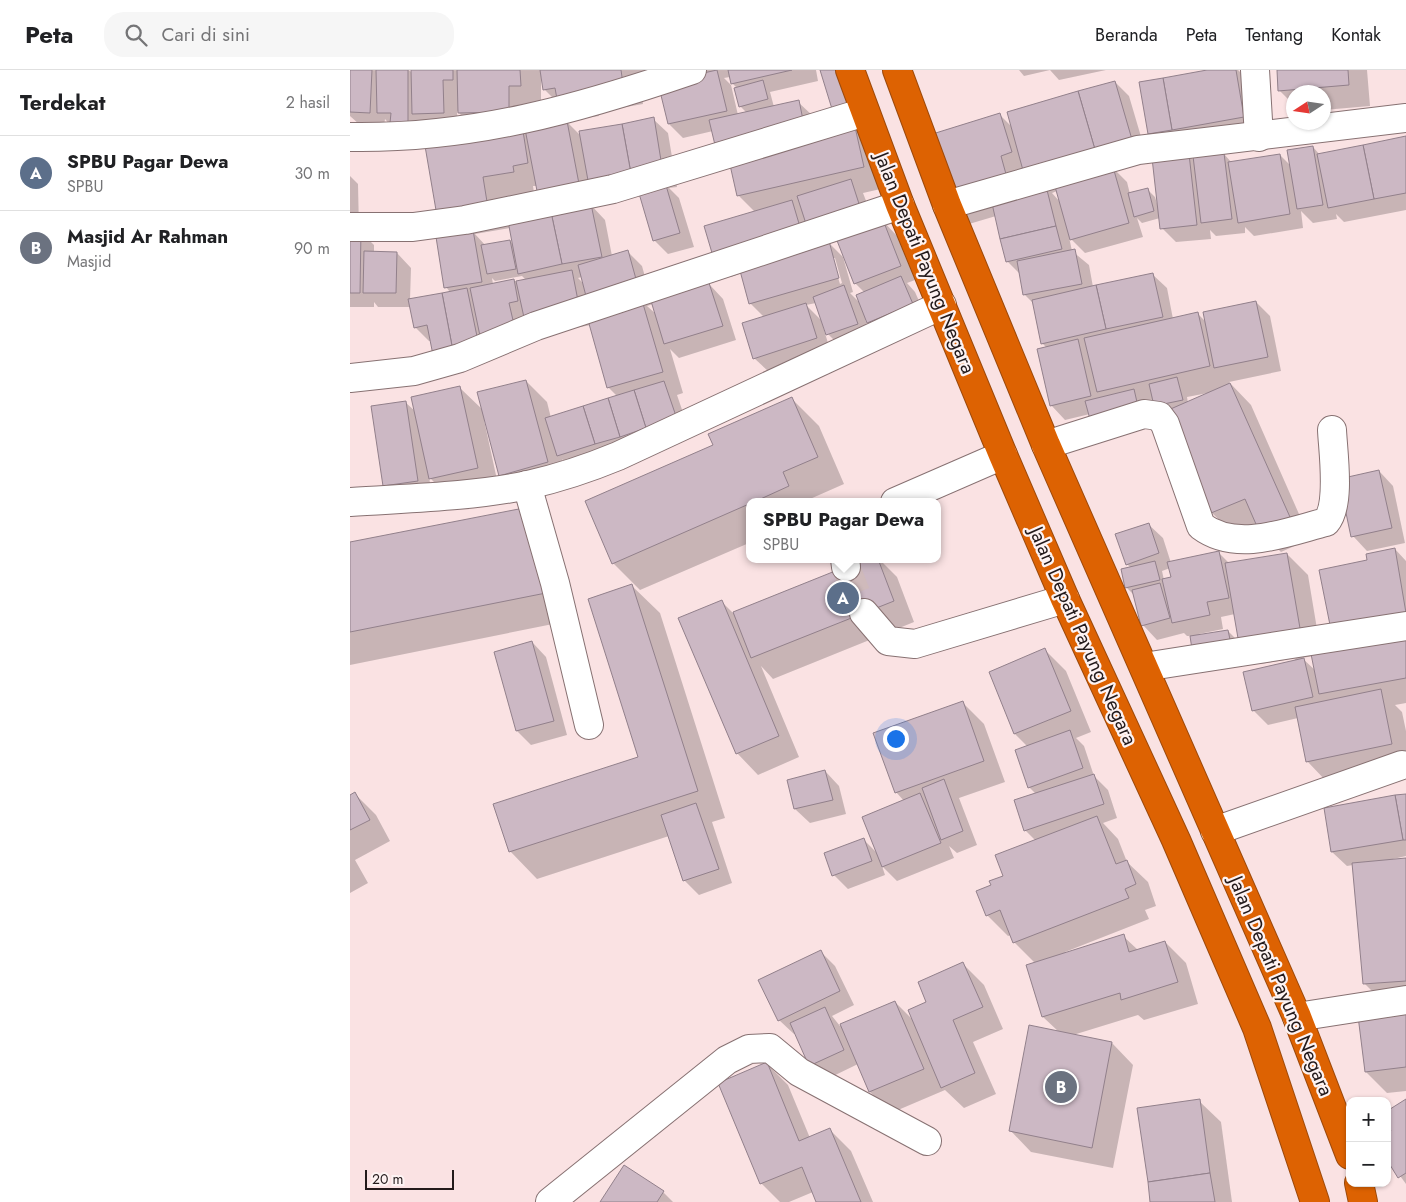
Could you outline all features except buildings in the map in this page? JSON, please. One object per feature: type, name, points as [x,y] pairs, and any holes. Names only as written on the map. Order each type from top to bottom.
[{"type":"highway","name":"Jalan Depati Payung Negara","points":[[850,70],[900,205],[1003,455],[1065,599],[1176,840],[1257,1028],[1315,1202]]},
{"type":"highway","name":"Jalan Depati Payung Negara","points":[[897,70],[947,205],[1046,446],[1297,1017],[1346,1145]]},
{"type":"highway","points":[[1360,1187],[1363,1202]]},
{"type":"street","points":[[350,137],[396,138],[482,129],[602,101],[692,70]]},
{"type":"street","points":[[1254,70],[1260,137]]},
{"type":"street","points":[[350,227],[413,227],[464,220],[613,189],[864,112]]},
{"type":"street","points":[[947,205],[1138,150],[1260,137],[1406,118]]},
{"type":"street","points":[[350,378],[414,371],[460,358],[536,326],[900,205]]},
{"type":"street","points":[[350,502],[458,495],[527,485],[578,472],[618,456],[942,305]]},
{"type":"street","points":[[1046,446],[1144,414],[1159,416],[1165,424],[1200,526],[1212,535],[1258,540],[1326,522],[1331,517],[1334,503],[1332,430]]},
{"type":"street","points":[[904,498],[1003,455]]},
{"type":"street","points":[[527,485],[555,583],[590,725]]},
{"type":"street","points":[[864,613],[888,641],[915,644],[1065,599]]},
{"type":"street","points":[[1144,667],[1406,626]]},
{"type":"street","points":[[1215,831],[1402,765]]},
{"type":"street","points":[[1297,1017],[1406,1000]]},
{"type":"street","points":[[550,1202],[727,1060],[749,1049],[759,1047],[770,1048],[799,1072],[927,1141]]},
{"type":"tunnel","points":[[846,567],[864,613]]},
{"type":"place","name":"SPBU Pagar Dewa","points":[[843,598]]},
{"type":"place","name":"Masjid Ar Rahman","points":[[1061,1087]]}]
